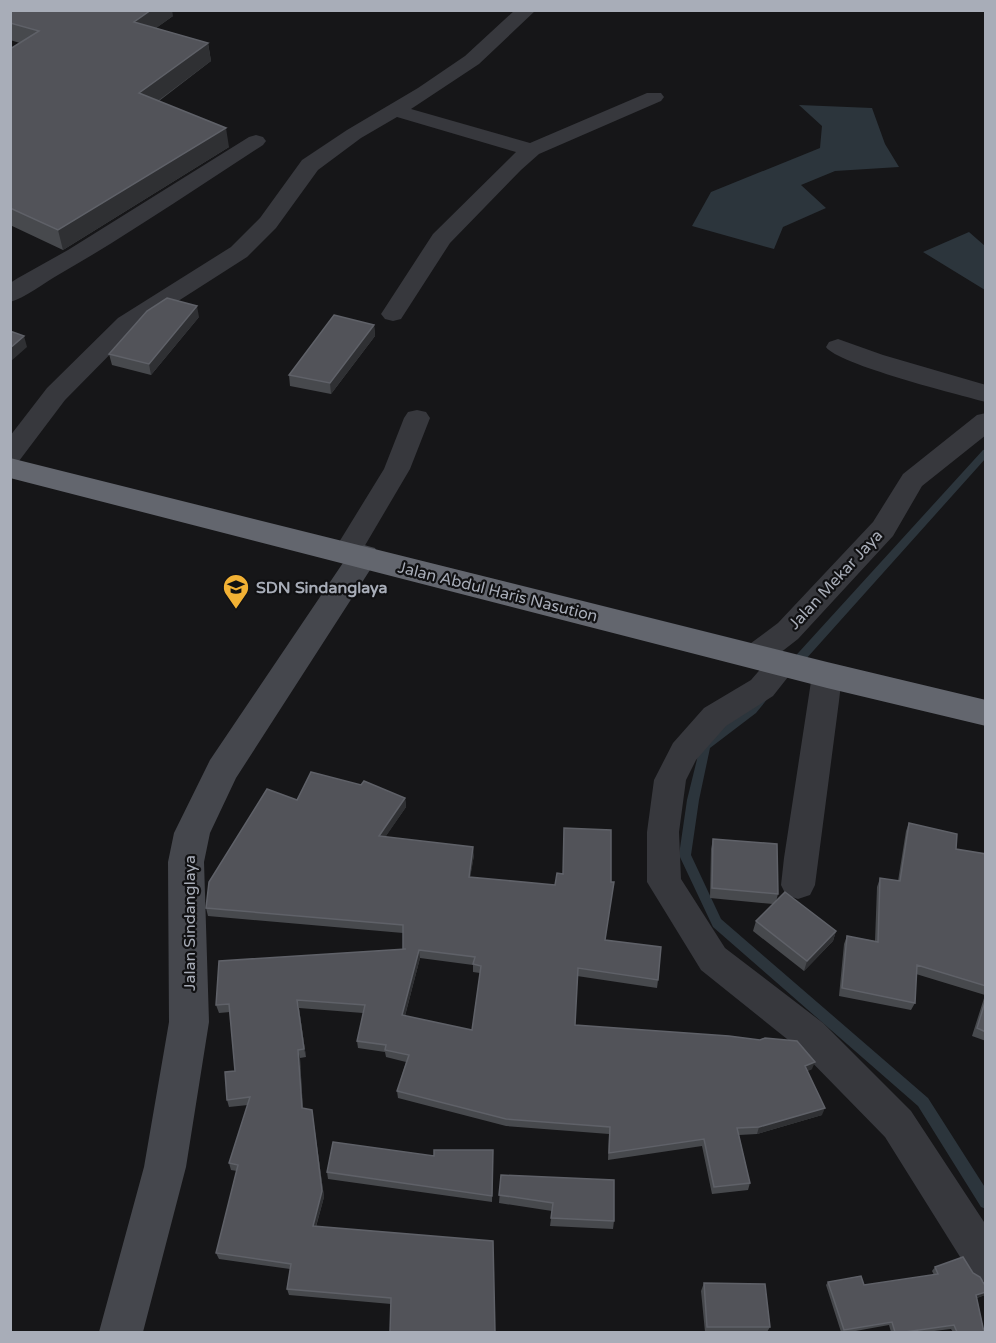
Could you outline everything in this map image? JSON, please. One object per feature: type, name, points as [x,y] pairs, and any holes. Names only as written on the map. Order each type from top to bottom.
[{"type":"highway","name":"Jalan Abdul Haris Nasution","points":[[10,468],[823,674],[986,712]]},
{"type":"street","points":[[10,455],[56,394],[127,323],[239,252],[268,223],[310,165],[472,60],[527,10]]},
{"type":"street","points":[[393,314],[441,239],[513,165],[532,150],[654,97]]},
{"type":"street","points":[[393,110],[532,150]]},
{"type":"street","points":[[10,295],[256,141]]},
{"type":"street","points":[[838,347],[874,361],[986,394]]},
{"type":"street","points":[[356,554],[397,469],[417,418]]},
{"type":"street","name":"Jalan Mekar Jaya","points":[[986,421],[912,480],[883,529],[788,631],[771,660],[762,688],[715,717],[684,752],[670,780],[663,832],[664,882],[713,959],[810,1035],[898,1124],[986,1262]]},
{"type":"street","name":"Jalan Sindanglaya","points":[[122,1332],[165,1167],[189,1022],[186,862],[192,833],[222,770],[356,554]]},
{"type":"street","points":[[798,885],[807,808],[819,748],[823,674]]},
{"type":"shaded area","points":[[799,105],[872,108],[885,144],[899,167],[835,171],[801,185],[826,208],[783,227],[774,249],[692,226],[711,192],[820,148],[822,126]]},
{"type":"shaded area","points":[[969,232],[985,246],[985,290],[923,252]]},
{"type":"building","points":[[10,10],[151,10],[134,22],[208,43],[139,93],[226,128],[58,230],[10,208],[10,49],[39,31],[10,23]]},
{"type":"building","points":[[167,298],[197,306],[149,364],[109,354],[147,311]]},
{"type":"building","points":[[334,315],[374,325],[330,383],[289,375]]},
{"type":"building","points":[[10,331],[24,336],[10,348]]},
{"type":"building","points":[[311,772],[361,785],[364,781],[405,798],[379,836],[473,847],[469,877],[555,885],[557,873],[563,874],[564,828],[611,830],[611,882],[614,882],[605,940],[661,947],[658,980],[578,968],[575,1025],[797,1041],[815,1062],[805,1066],[825,1108],[759,1127],[737,1128],[750,1183],[714,1187],[704,1139],[609,1153],[610,1127],[506,1119],[397,1091],[409,1055],[385,1050],[386,1045],[357,1041],[365,1005],[297,1000],[304,1049],[298,1050],[302,1108],[312,1110],[322,1191],[313,1226],[493,1241],[495,1332],[390,1332],[391,1298],[287,1289],[291,1264],[216,1253],[238,1165],[229,1163],[250,1097],[227,1100],[225,1072],[235,1071],[229,1004],[216,1005],[219,961],[406,949],[403,949],[403,925],[206,908],[209,882],[267,789],[297,800]],"holes":[[[419,950],[475,957],[473,964],[481,966],[472,1030],[402,1015]]]},
{"type":"building","points":[[909,823],[957,834],[956,849],[986,854],[986,986],[917,965],[915,1003],[842,988],[847,936],[878,942],[880,878],[900,881]]},
{"type":"building","points":[[713,839],[777,844],[778,894],[712,888]]},
{"type":"building","points":[[785,892],[836,931],[807,961],[756,921]]},
{"type":"building","points":[[986,999],[986,1032],[977,1028]]},
{"type":"building","points":[[333,1142],[434,1156],[434,1150],[493,1150],[492,1196],[327,1172]]},
{"type":"building","points":[[501,1175],[614,1180],[614,1221],[551,1218],[553,1203],[499,1195]]},
{"type":"building","points":[[963,1257],[986,1287],[986,1292],[976,1295],[984,1332],[957,1332],[954,1325],[895,1332],[892,1322],[844,1330],[828,1282],[861,1276],[864,1285],[938,1274],[935,1267]]},
{"type":"building","points":[[704,1283],[765,1284],[770,1327],[707,1327]]},
{"type":"waterway","points":[[793,666],[986,452]]},
{"type":"waterway","points":[[764,697],[752,710],[705,746],[693,800],[685,855],[717,923],[923,1102],[986,1202]]},
{"type":"place","name":"SDN Sindanglaya","points":[[236,610]]}]
